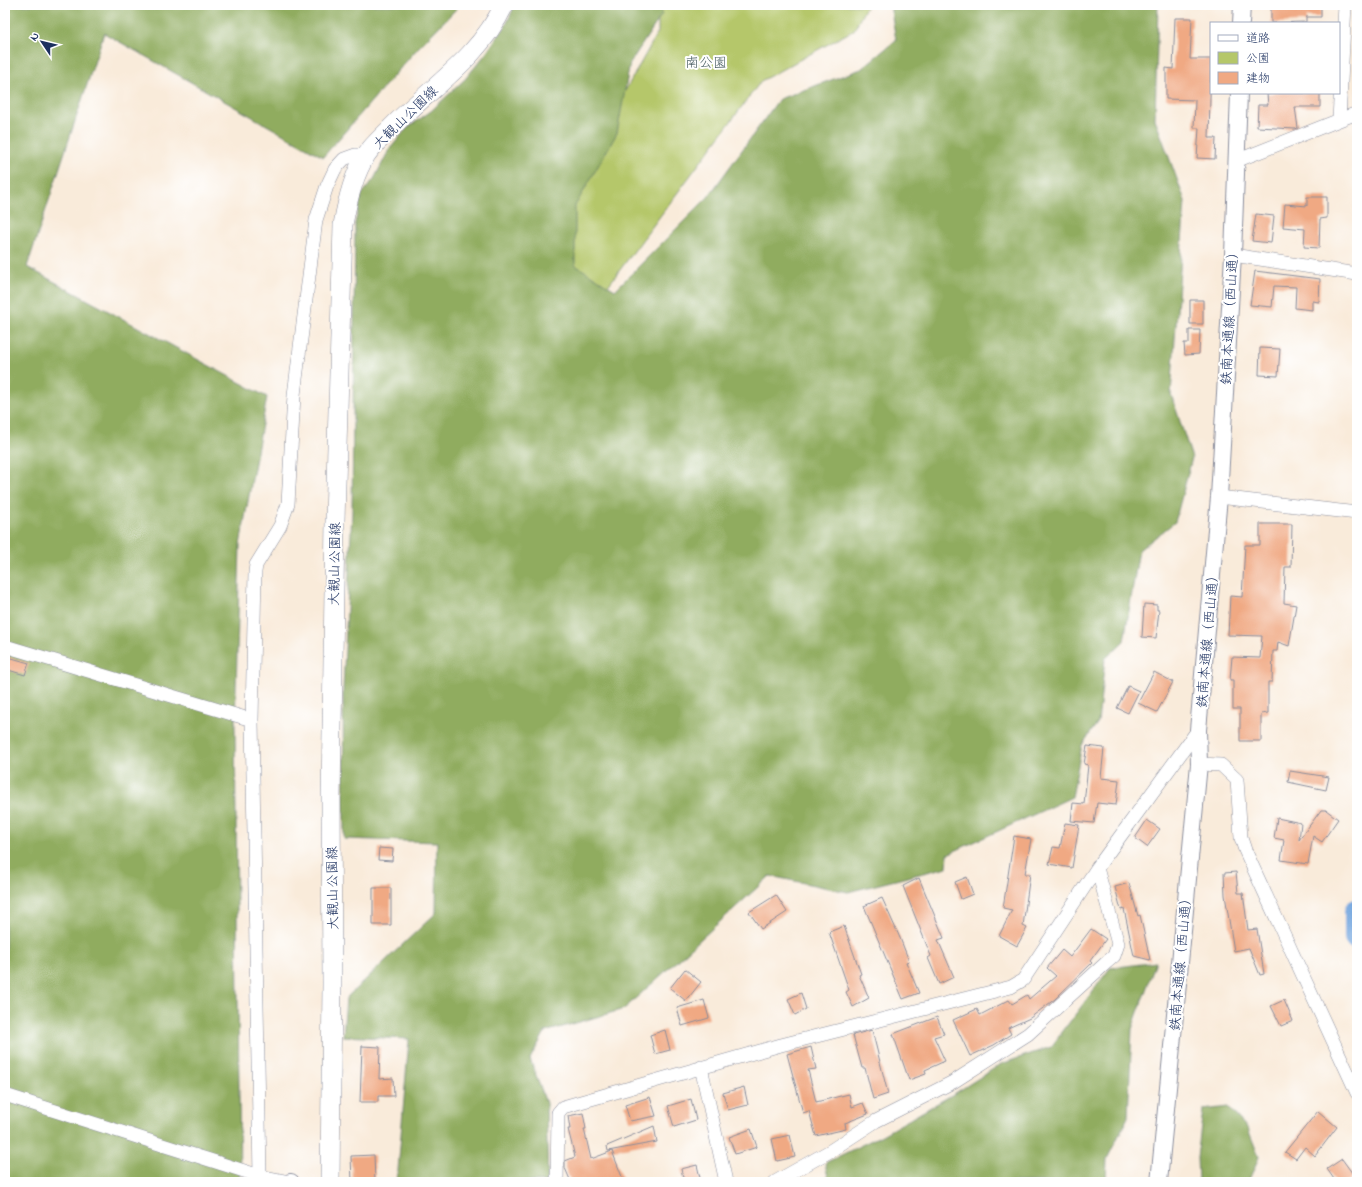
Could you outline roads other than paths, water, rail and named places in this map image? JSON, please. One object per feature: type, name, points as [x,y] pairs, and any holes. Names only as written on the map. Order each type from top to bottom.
[{"type":"main road","name":"大観山公園線","points":[[330,1182],[332,984],[331,798],[335,521],[343,225],[352,187],[366,155],[400,118],[459,66],[477,48],[498,19],[504,5]]},
{"type":"street","points":[[1241,22],[1242,5]]},
{"type":"street","points":[[1339,120],[1345,5]]},
{"type":"street","name":"鉄南本通線（西山通）","points":[[1159,1182],[1199,764],[1198,730],[1219,496],[1233,256],[1239,94]]},
{"type":"street","points":[[1236,161],[1357,113]]},
{"type":"street","points":[[260,1176],[252,720],[255,572],[256,565],[283,519],[288,504],[294,395],[316,220],[326,186],[335,169],[344,159],[355,155],[366,155]]},
{"type":"street","points":[[1233,256],[1357,274]]},
{"type":"street","points":[[1219,496],[1357,514]]},
{"type":"street","points":[[5,646],[252,720]]},
{"type":"street","points":[[557,1182],[558,1113],[563,1107],[700,1067],[1011,987],[1023,980],[1097,868],[1198,730]]},
{"type":"street","points":[[1199,764],[1221,765],[1237,780],[1241,838],[1244,850],[1357,1093]]},
{"type":"street","points":[[775,1182],[830,1151],[876,1121],[953,1082],[1028,1034],[1114,956],[1118,944],[1097,868]]},
{"type":"street","points":[[700,1067],[726,1182]]},
{"type":"street","points":[[5,1095],[260,1176],[291,1182]]},
{"type":"waterway","points":[[1357,912],[1357,937]]},
{"type":"park label","name":"南公園","points":[[706,62]]}]
